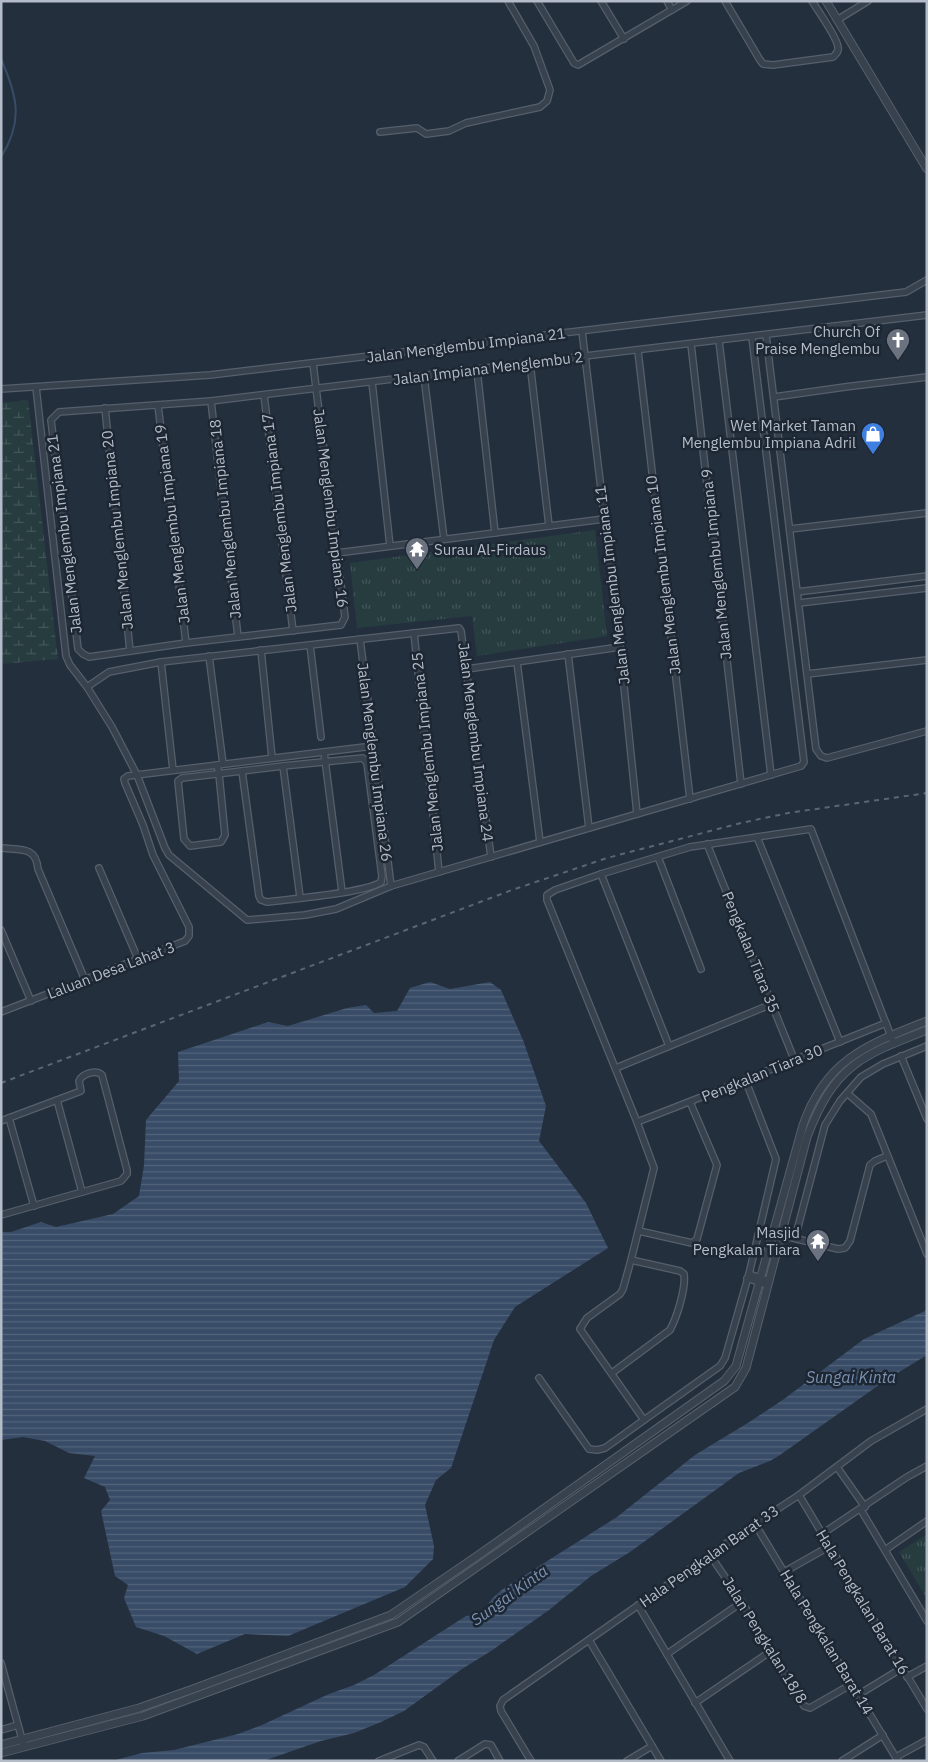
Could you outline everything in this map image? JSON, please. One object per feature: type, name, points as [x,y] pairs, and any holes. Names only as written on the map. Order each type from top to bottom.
[{"type":"street","points":[[380,132],[417,128],[426,134],[449,131],[466,123],[540,107],[547,101],[550,90],[534,46],[508,1]]},
{"type":"street","points":[[537,1],[574,63],[578,65],[581,65],[687,1]]},
{"type":"street","points":[[601,1],[624,39]]},
{"type":"street","points":[[667,1],[672,10]]},
{"type":"street","points":[[725,1],[763,64],[773,65],[833,57],[837,54],[836,42],[812,1]]},
{"type":"street","points":[[826,1],[927,169]]},
{"type":"street","points":[[837,20],[868,1]]},
{"type":"street","name":"Jalan Menglembu Impiana 21","points":[[1,389],[210,375],[313,363],[906,292],[927,280]]},
{"type":"street","name":"Jalan Impiana Menglembu 2","points":[[51,420],[59,412],[211,401],[927,315]]},
{"type":"street","name":"Jalan Menglembu Impiana 11","points":[[582,331],[620,647],[637,814]]},
{"type":"street","points":[[766,335],[816,749],[821,756],[828,758],[841,756],[927,731]]},
{"type":"street","points":[[36,386],[66,656],[70,665],[87,687],[112,727],[137,774],[169,855],[247,920],[305,915],[336,909],[391,886],[801,766],[804,762],[752,337]]},
{"type":"street","points":[[719,341],[771,775]]},
{"type":"street","name":"Jalan Menglembu Impiana 9","points":[[691,344],[741,784]]},
{"type":"street","name":"Jalan Menglembu Impiana 10","points":[[638,351],[690,798]]},
{"type":"street","name":"Jalan Menglembu Impiana 16","points":[[293,631],[341,625],[345,617],[313,363]]},
{"type":"street","points":[[530,363],[550,526]]},
{"type":"street","points":[[477,370],[495,533]]},
{"type":"street","points":[[424,376],[444,539]]},
{"type":"street","points":[[774,397],[846,386],[927,377]]},
{"type":"street","points":[[372,382],[390,546]]},
{"type":"street","name":"Jalan Menglembu Impiana 17","points":[[264,395],[293,631]]},
{"type":"street","name":"Jalan Menglembu Impiana 18","points":[[211,401],[238,638]]},
{"type":"street","name":"Jalan Menglembu Impiana 19","points":[[158,405],[186,643]]},
{"type":"street","name":"Jalan Menglembu Impiana 20","points":[[104,408],[130,651]]},
{"type":"street","name":"Jalan Menglembu Impiana 21","points":[[51,420],[78,649],[89,657],[130,651]]},
{"type":"street","points":[[790,529],[927,514]]},
{"type":"street","points":[[337,553],[604,519]]},
{"type":"street","points":[[797,592],[927,576]]},
{"type":"street","points":[[799,604],[927,588]]},
{"type":"street","name":"Jalan Menglembu Impiana 24","points":[[414,633],[459,628],[461,631],[491,857]]},
{"type":"street","points":[[130,651],[293,631]]},
{"type":"street","points":[[87,687],[109,672],[161,662],[414,633]]},
{"type":"street","name":"Jalan Menglembu Impiana 25","points":[[414,633],[439,872]]},
{"type":"street","name":"Jalan Menglembu Impiana 26","points":[[360,639],[391,886]]},
{"type":"street","points":[[310,645],[321,737]]},
{"type":"street","points":[[467,670],[620,647]]},
{"type":"street","points":[[261,650],[272,758]]},
{"type":"street","points":[[568,654],[589,828]]},
{"type":"street","points":[[209,656],[220,765],[218,774],[225,838],[221,842],[190,846],[184,839],[178,781],[182,778],[218,774],[242,771],[283,766],[363,758],[367,763],[382,876],[381,882],[376,885],[342,892],[267,902],[261,900],[242,771]]},
{"type":"street","points":[[807,674],[927,660]]},
{"type":"street","points":[[161,662],[173,770]]},
{"type":"street","points":[[517,662],[540,842]]},
{"type":"street","points":[[137,774],[373,746]]},
{"type":"street","points":[[324,752],[342,892]]},
{"type":"street","points":[[283,766],[300,897]]},
{"type":"street","name":"Laluan Desa Lahat 3","points":[[1,1012],[185,941],[189,936],[189,926],[153,855],[143,825],[125,783],[124,779],[128,776],[137,774]]},
{"type":"street","points":[[647,1418],[580,1329],[587,1318],[620,1294],[623,1289],[632,1260],[654,1168],[616,1068],[547,900],[548,895],[555,890],[601,874],[690,847],[811,829],[894,1043]]},
{"type":"street","points":[[757,837],[840,1042]]},
{"type":"street","name":"Pengkalan Tiara 35","points":[[707,844],[794,1059]]},
{"type":"street","points":[[1,848],[27,850],[33,853],[86,980]]},
{"type":"street","points":[[658,857],[701,969]]},
{"type":"street","points":[[99,868],[138,960]]},
{"type":"street","points":[[601,874],[669,1046]]},
{"type":"street","points":[[1,930],[31,1001]]},
{"type":"street","points":[[616,1068],[772,1004]]},
{"type":"street","points":[[1,1745],[139,1708],[391,1615],[724,1381],[736,1366],[803,1125],[810,1106],[820,1088],[832,1073],[850,1056],[871,1044],[927,1021]]},
{"type":"street","name":"Pengkalan Tiara 30","points":[[637,1122],[886,1023]]},
{"type":"street","points":[[1,1753],[144,1716],[398,1622],[735,1387],[746,1368],[807,1136],[825,1097],[838,1079],[855,1063],[871,1053],[927,1030]]},
{"type":"street","points":[[795,1238],[825,1125],[840,1101],[861,1077],[883,1064],[927,1046]]},
{"type":"street","points":[[901,1056],[927,1119]]},
{"type":"street","points":[[1,1121],[81,1091],[78,1081],[81,1077],[97,1071],[102,1075],[127,1170],[127,1174],[121,1181],[1,1215]]},
{"type":"street","points":[[539,1378],[589,1448],[602,1449],[723,1363],[748,1276],[776,1160],[746,1079]]},
{"type":"street","points":[[847,1092],[870,1114],[927,1254]]},
{"type":"street","points":[[57,1100],[82,1192]]},
{"type":"street","points":[[639,1231],[692,1243],[697,1239],[717,1165],[690,1102]]},
{"type":"street","points":[[10,1118],[34,1206]]},
{"type":"street","points":[[781,1235],[842,1249],[848,1245],[870,1166],[875,1161],[887,1156]]},
{"type":"street","points":[[612,1372],[670,1330],[674,1323],[685,1282],[684,1274],[680,1272],[632,1260]]},
{"type":"street","points":[[748,1276],[768,1283]]},
{"type":"street","name":"Hala Pengkalan Barat 33","points":[[531,1761],[501,1711],[500,1706],[503,1700],[799,1495],[871,1441],[927,1409]]},
{"type":"street","points":[[822,1534],[907,1477],[927,1466]]},
{"type":"street","points":[[837,1467],[863,1508],[885,1550],[927,1620]]},
{"type":"street","name":"Hala Pengkalan Barat 16","points":[[799,1495],[927,1709]]},
{"type":"street","points":[[885,1550],[927,1522]]},
{"type":"street","name":"Hala Pengkalan Barat 14","points":[[755,1524],[897,1759]]},
{"type":"street","points":[[784,1572],[830,1546]]},
{"type":"street","name":"Jalan Pengkalan 18/8","points":[[710,1555],[742,1602],[806,1708],[810,1708],[852,1684]]},
{"type":"street","points":[[667,1654],[742,1602]]},
{"type":"street","points":[[638,1605],[730,1761]]},
{"type":"street","points":[[589,1640],[661,1761]]},
{"type":"street","points":[[695,1703],[771,1651]]},
{"type":"street","points":[[1,1663],[3,1678],[25,1747]]},
{"type":"street","points":[[908,1677],[927,1666]]},
{"type":"street","points":[[858,1695],[902,1668]]},
{"type":"street","points":[[1,1730],[18,1725]]},
{"type":"street","points":[[842,1761],[883,1736]]},
{"type":"street","points":[[897,1759],[927,1740]]},
{"type":"street","points":[[458,1761],[485,1744],[490,1745],[500,1761]]},
{"type":"street","points":[[379,1761],[419,1745],[428,1751],[433,1761]]},
{"type":"street","points":[[628,1761],[652,1746]]},
{"type":"green space","points":[[28,400],[58,659],[1,664],[1,403]]},
{"type":"green space","points":[[595,530],[607,636],[477,656],[472,616],[357,628],[350,563]]},
{"type":"green space","points":[[927,1534],[927,1599],[899,1552]]},
{"type":"water","points":[[430,982],[450,989],[490,982],[501,990],[523,1040],[546,1106],[539,1141],[586,1203],[608,1248],[515,1307],[494,1340],[451,1468],[436,1480],[425,1505],[434,1546],[433,1559],[405,1587],[288,1636],[245,1634],[197,1654],[164,1636],[136,1627],[124,1598],[128,1585],[115,1576],[101,1511],[110,1500],[105,1487],[84,1478],[95,1456],[69,1453],[45,1441],[23,1437],[1,1440],[1,1232],[11,1232],[41,1222],[56,1227],[113,1214],[139,1196],[144,1165],[146,1120],[179,1081],[178,1052],[268,1022],[288,1026],[347,1008],[366,1005],[374,1013],[397,1011],[410,988]]},
{"type":"water","name":"Sungai Kinta","points":[[927,1310],[927,1355],[886,1380],[780,1455],[739,1473],[630,1552],[591,1576],[549,1610],[404,1711],[354,1733],[321,1741],[263,1761],[112,1761],[142,1753],[174,1750],[238,1734],[374,1675],[466,1616],[482,1612],[503,1589],[617,1517],[695,1455],[784,1399],[864,1339]]},
{"type":"waterway","points":[[1,59],[11,84],[16,108],[13,132],[1,157]]},
{"type":"railway","points":[[1,1083],[512,890],[607,858],[741,823],[788,813],[927,793]]},
{"type":"place","name":"Church Of Praise Menglembu","points":[[898,361]]},
{"type":"place","name":"Wet Market Taman Menglembu Impiana Adril","points":[[873,455]]},
{"type":"place","name":"Surau Al-Firdaus","points":[[417,570]]},
{"type":"place","name":"Masjid Pengkalan Tiara","points":[[818,1262]]}]
